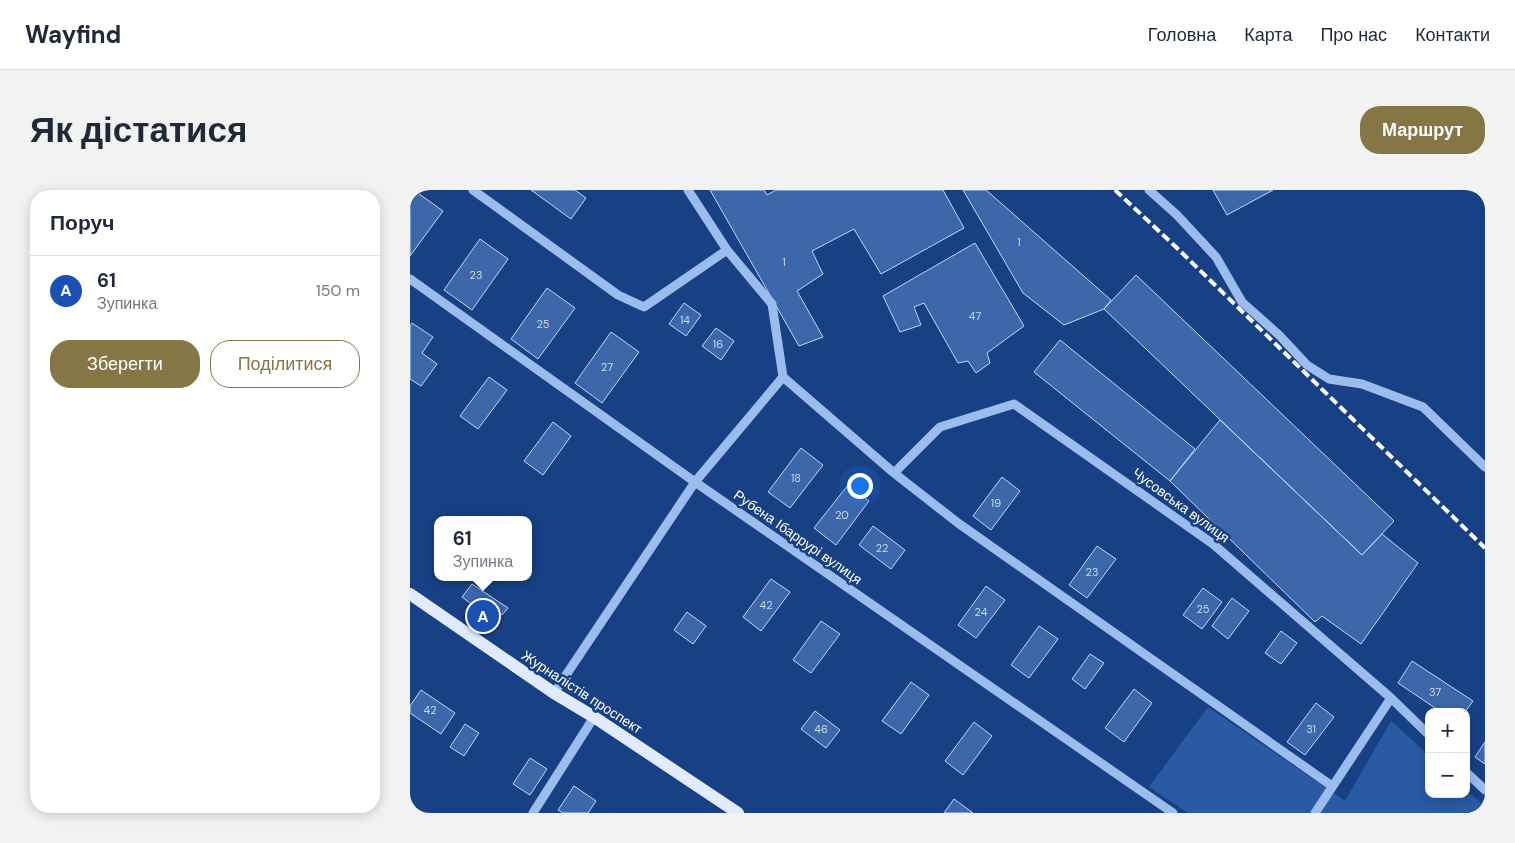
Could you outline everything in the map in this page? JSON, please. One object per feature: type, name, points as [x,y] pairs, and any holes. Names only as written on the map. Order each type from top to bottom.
[{"type":"main road","name":"Журналістів проспект","points":[[410,594],[554,693],[594,717],[738,813]]},
{"type":"street","points":[[474,190],[618,295],[644,307],[727,250]]},
{"type":"street","points":[[688,190],[727,250],[772,304],[783,377],[894,473],[958,523],[1332,786]]},
{"type":"street","points":[[1149,190],[1177,215],[1216,257],[1242,302],[1279,335],[1307,365],[1329,379],[1362,384],[1423,407],[1485,467]]},
{"type":"street","name":"Рубена Ібаррурі вулиця","points":[[410,279],[695,482],[1173,813]]},
{"type":"street","points":[[554,693],[695,482],[783,377]]},
{"type":"street","name":"Чусовська вулиця","points":[[894,473],[940,427],[1014,404],[1213,544],[1391,698],[1425,731]]},
{"type":"street","points":[[1315,813],[1391,698]]},
{"type":"street","points":[[533,813],[594,717]]},
{"type":"street","points":[[1470,776],[1485,790]]},
{"type":"shaded area","points":[[1208,707],[1345,801],[1391,721],[1425,751],[1425,798],[1470,798],[1470,794],[1485,807],[1485,813],[1188,813],[1149,787]]},
{"type":"building","points":[[531,190],[575,190],[586,198],[571,219]]},
{"type":"building","points":[[710,190],[764,190],[767,195],[776,190],[943,190],[964,228],[881,274],[854,229],[812,251],[823,274],[797,291],[823,337],[799,346]]},
{"type":"building","points":[[963,190],[986,190],[1111,300],[1104,309],[1064,325],[1023,293]]},
{"type":"building","points":[[1213,190],[1273,190],[1227,215]]},
{"type":"building","points":[[415,191],[443,211],[410,256],[410,198]]},
{"type":"building","points":[[480,239],[508,259],[472,310],[444,290]]},
{"type":"building","points":[[975,243],[1024,326],[987,353],[990,363],[976,373],[968,361],[958,363],[924,303],[914,307],[921,325],[900,332],[883,296]]},
{"type":"building","points":[[1136,275],[1394,521],[1362,555],[1104,309]]},
{"type":"building","points":[[547,288],[575,308],[538,359],[511,339]]},
{"type":"building","points":[[684,303],[701,315],[686,336],[669,324]]},
{"type":"building","points":[[412,323],[433,337],[422,353],[437,364],[421,386],[410,379],[410,326]]},
{"type":"building","points":[[716,328],[734,341],[721,360],[702,346]]},
{"type":"building","points":[[611,332],[639,352],[602,403],[575,383]]},
{"type":"building","points":[[1060,340],[1195,449],[1170,481],[1034,372]]},
{"type":"building","points":[[489,377],[507,390],[478,429],[460,416]]},
{"type":"building","points":[[1220,420],[1362,555],[1382,534],[1418,563],[1361,644],[1322,616],[1315,622],[1170,481]]},
{"type":"building","points":[[553,422],[571,436],[543,475],[524,461]]},
{"type":"building","points":[[801,448],[823,465],[790,508],[768,492]]},
{"type":"building","points":[[1002,477],[1020,491],[991,530],[973,516]]},
{"type":"building","points":[[848,485],[869,501],[836,545],[814,528]]},
{"type":"building","points":[[873,526],[905,550],[891,569],[859,545]]},
{"type":"building","points":[[1097,546],[1116,559],[1087,598],[1069,585]]},
{"type":"building","points":[[771,579],[790,592],[761,631],[743,617]]},
{"type":"building","points":[[472,584],[508,608],[502,615],[486,605],[474,606],[462,597]]},
{"type":"building","points":[[986,586],[1005,600],[976,638],[958,625]]},
{"type":"building","points":[[1203,588],[1222,602],[1202,629],[1183,615]]},
{"type":"building","points":[[1232,598],[1249,611],[1228,639],[1212,626]]},
{"type":"building","points":[[687,612],[706,626],[693,644],[674,630]]},
{"type":"building","points":[[821,621],[840,634],[811,673],[793,660]]},
{"type":"building","points":[[1039,626],[1058,639],[1029,678],[1011,665]]},
{"type":"building","points":[[1281,631],[1297,643],[1281,664],[1265,653]]},
{"type":"building","points":[[1090,654],[1104,663],[1085,689],[1072,679]]},
{"type":"building","points":[[1412,661],[1473,701],[1468,708],[1435,708],[1398,683]]},
{"type":"building","points":[[911,682],[929,695],[901,734],[882,721]]},
{"type":"building","points":[[1134,689],[1152,703],[1124,742],[1105,728]]},
{"type":"building","points":[[421,690],[455,713],[441,734],[410,713],[410,706]]},
{"type":"building","points":[[1316,703],[1334,717],[1305,755],[1287,742]]},
{"type":"building","points":[[815,711],[840,730],[826,748],[801,729]]},
{"type":"building","points":[[974,722],[992,736],[963,775],[945,761]]},
{"type":"building","points":[[465,724],[479,733],[464,756],[450,747]]},
{"type":"building","points":[[1485,742],[1485,764],[1475,757]]},
{"type":"building","points":[[530,758],[547,769],[530,795],[513,784]]},
{"type":"building","points":[[574,786],[596,801],[588,813],[563,813],[558,810]]},
{"type":"building","points":[[954,799],[973,813],[944,813]]},
{"type":"railway","points":[[1115,190],[1485,548]]},
{"type":"place","name":"61","points":[[483,616]]}]
